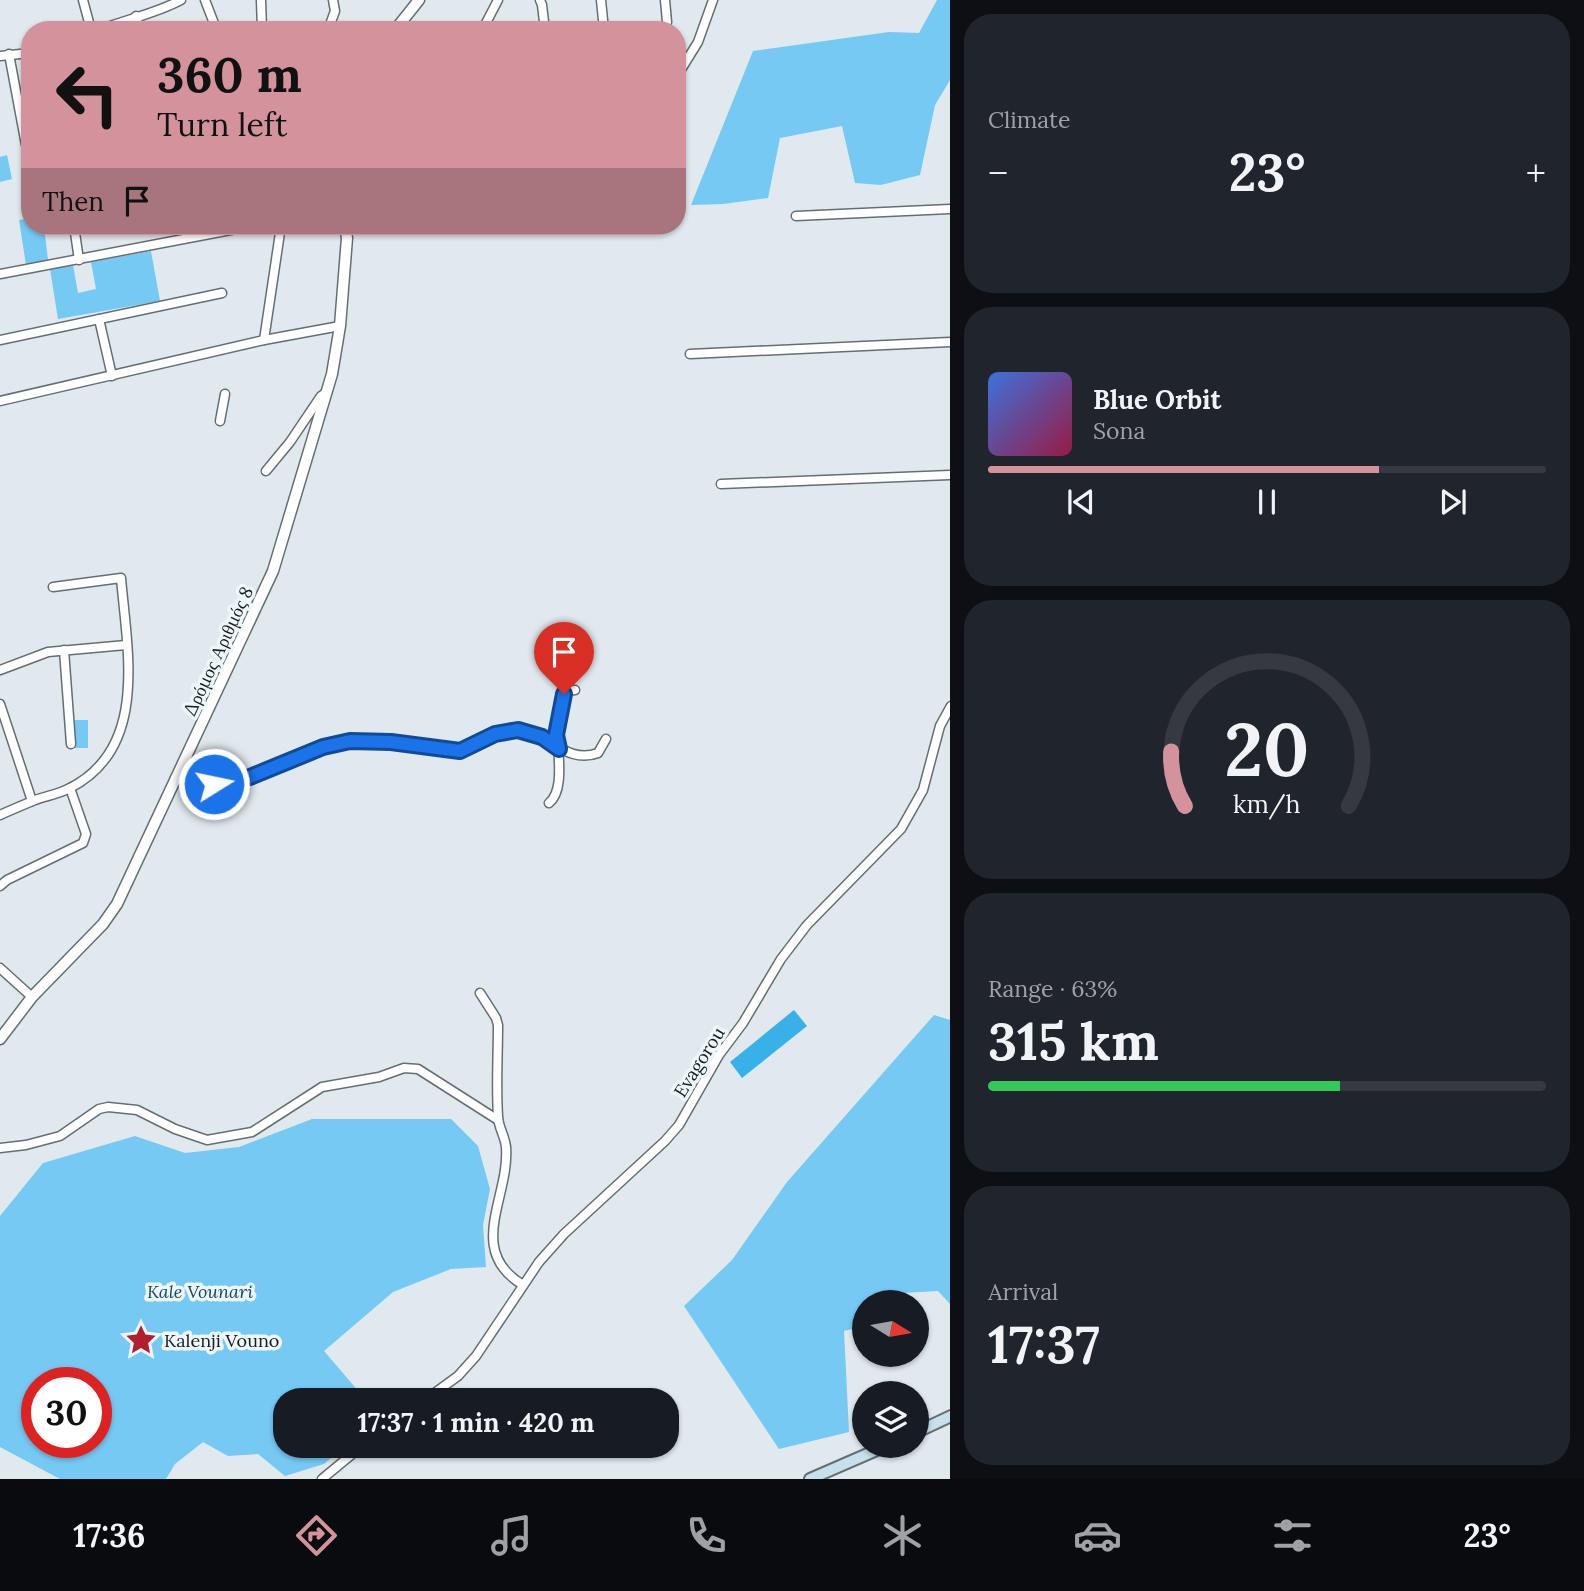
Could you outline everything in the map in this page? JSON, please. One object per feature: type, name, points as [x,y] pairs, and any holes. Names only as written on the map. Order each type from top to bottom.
[{"type":"main road","points":[[929,1426],[950,1416]]},
{"type":"main road","points":[[810,1479],[858,1458]]},
{"type":"street","points":[[83,0],[89,21]]},
{"type":"street","points":[[123,21],[155,13],[181,0]]},
{"type":"street","points":[[205,0],[213,21]]},
{"type":"street","points":[[261,0],[262,21]]},
{"type":"street","points":[[331,21],[335,11],[333,0]]},
{"type":"street","points":[[402,21],[419,0]]},
{"type":"street","points":[[487,21],[498,0]]},
{"type":"street","points":[[540,0],[544,21]]},
{"type":"street","points":[[601,0],[603,21]]},
{"type":"street","points":[[665,0],[667,21]]},
{"type":"street","points":[[686,61],[698,42],[713,0]]},
{"type":"street","points":[[136,16],[138,21]]},
{"type":"street","points":[[4,55],[21,125]]},
{"type":"street","points":[[796,216],[950,209]]},
{"type":"street","points":[[75,235],[79,260]]},
{"type":"street","points":[[0,274],[206,235]]},
{"type":"street","points":[[264,340],[280,235]]},
{"type":"street","name":"Δρόμος Αριθμός 8","points":[[0,1039],[32,997],[103,924],[117,904],[272,571],[332,374],[340,326],[345,235]]},
{"type":"street","points":[[0,340],[222,293]]},
{"type":"street","points":[[99,319],[112,376]]},
{"type":"street","points":[[0,401],[264,340],[340,326]]},
{"type":"street","points":[[690,354],[950,342]]},
{"type":"street","points":[[266,471],[290,442],[321,396],[327,392]]},
{"type":"street","points":[[220,421],[225,394]]},
{"type":"street","points":[[721,484],[950,474]]},
{"type":"street","points":[[0,815],[70,788],[89,775],[110,754],[121,731],[128,698],[121,578],[52,587]]},
{"type":"street","points":[[0,670],[48,652],[126,645]]},
{"type":"street","points":[[64,650],[71,744]]},
{"type":"street","points":[[550,803],[556,794],[559,749],[556,735],[561,701],[567,691],[575,690]]},
{"type":"street","points":[[0,704],[32,801]]},
{"type":"street","name":"Evagorou","points":[[442,1388],[458,1377],[476,1356],[539,1262],[564,1234],[679,1125],[719,1055],[743,1023],[781,959],[807,925],[901,830],[923,790],[940,726],[950,706]]},
{"type":"street","points":[[175,778],[227,783],[250,777],[323,747],[350,741],[391,742],[460,751],[495,734],[518,730],[542,737],[568,754],[593,755],[598,753],[606,739]]},
{"type":"street","points":[[0,886],[7,880],[83,843],[86,834],[70,788]]},
{"type":"street","points":[[0,968],[32,997]]},
{"type":"street","points":[[480,993],[498,1025],[498,1121],[505,1136],[506,1160],[495,1214],[494,1245],[504,1272],[523,1285]]},
{"type":"street","points":[[0,1148],[26,1145],[60,1136],[99,1109],[108,1107],[137,1110],[175,1129],[206,1140],[252,1132],[322,1087],[379,1077],[409,1067],[418,1069],[498,1121]]},
{"type":"street","points":[[322,1479],[347,1458]]},
{"type":"green space","points":[[937,0],[950,0],[950,80],[935,105],[920,175],[881,185],[855,183],[842,126],[780,138],[768,198],[691,205],[753,51],[889,32],[919,33]]},
{"type":"green space","points":[[7,155],[12,179],[0,182],[0,157]]},
{"type":"green space","points":[[21,235],[45,235],[48,260],[26,265]]},
{"type":"green space","points":[[151,251],[160,301],[58,319],[50,269],[73,265],[78,293],[96,289],[91,262]]},
{"type":"green space","points":[[73,720],[88,720],[88,748],[74,748]]},
{"type":"green space","points":[[934,1015],[950,1020],[950,1304],[938,1291],[852,1290],[852,1329],[844,1331],[849,1432],[779,1449],[684,1306],[732,1260],[787,1182]]},
{"type":"green space","name":"Kale Vounari","points":[[312,1119],[451,1119],[478,1146],[490,1189],[483,1225],[486,1267],[451,1269],[393,1292],[324,1351],[356,1388],[273,1388],[273,1458],[331,1458],[324,1464],[285,1476],[258,1454],[228,1456],[203,1442],[175,1464],[166,1479],[60,1479],[0,1447],[0,1216],[43,1163],[135,1136],[185,1153],[239,1147]]},
{"type":"shaded area","points":[[794,1010],[807,1026],[742,1078],[730,1062]]},
{"type":"place","name":"Kalenji Vouno","points":[[141,1340]]},
{"type":"route","points":[[214,784],[250,777],[323,747],[350,741],[391,742],[460,751],[474,747],[495,734],[518,730],[542,737],[559,749],[556,735],[564,694]]}]
